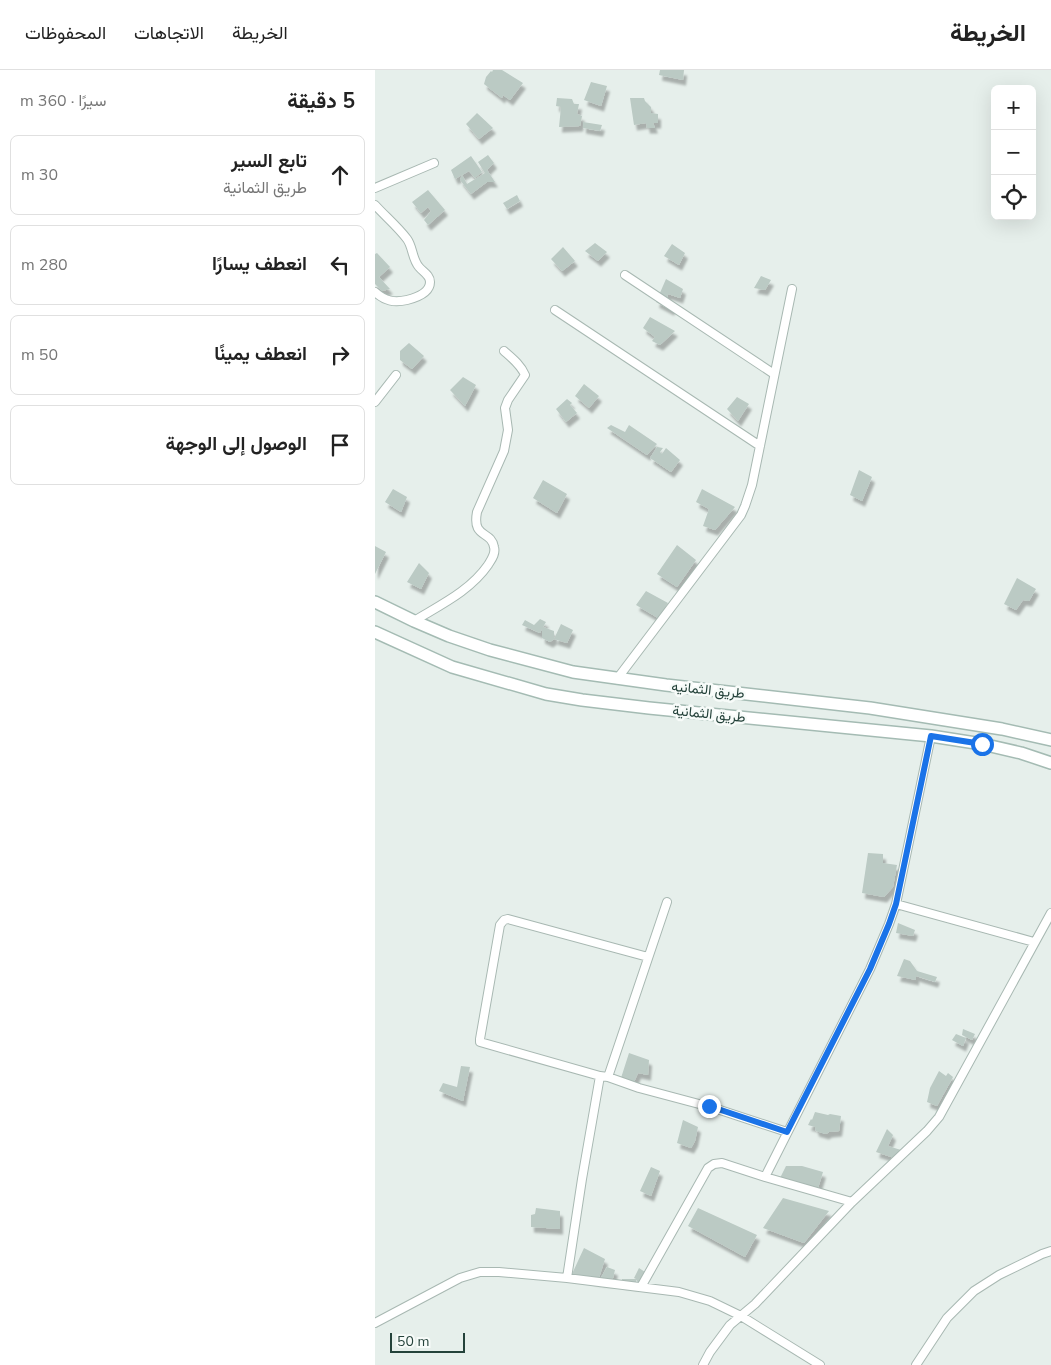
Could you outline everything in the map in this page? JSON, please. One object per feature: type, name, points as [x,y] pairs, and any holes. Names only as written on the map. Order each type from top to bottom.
[{"type":"street","points":[[375,188],[435,163]]},
{"type":"street","points":[[375,205],[407,239],[417,264],[431,283],[418,296],[403,301],[388,301],[375,292]]},
{"type":"street","points":[[625,275],[774,374]]},
{"type":"street","points":[[617,679],[741,515],[750,494],[792,289]]},
{"type":"street","points":[[555,310],[760,446]]},
{"type":"street","points":[[414,621],[467,588],[484,571],[494,554],[495,548],[491,540],[477,528],[475,522],[477,512],[504,451],[508,430],[505,408],[508,400],[525,375],[516,361],[504,351]]},
{"type":"street","points":[[375,402],[396,375]]},
{"type":"street","name":"طريق الثمانيه","points":[[375,602],[449,636],[490,650],[573,672],[617,679],[870,708],[1002,729],[1051,740]]},
{"type":"street","name":"طريق الثمانية","points":[[375,632],[452,667],[546,694],[649,708],[931,736],[982,744],[1051,762]]},
{"type":"street","points":[[765,1177],[870,969],[889,924],[896,904],[931,736]]},
{"type":"street","points":[[567,1278],[583,1171],[605,1076],[667,902]]},
{"type":"street","points":[[896,904],[1034,942]]},
{"type":"street","points":[[703,1365],[730,1325],[755,1304],[852,1202],[927,1131],[939,1117],[1051,913]]},
{"type":"street","points":[[648,957],[508,919],[504,920],[501,925],[480,1042],[605,1076],[787,1132]]},
{"type":"street","points":[[641,1287],[708,1168],[714,1164],[723,1164],[852,1202]]},
{"type":"street","points":[[916,1365],[947,1318],[974,1291],[999,1275],[1051,1251]]},
{"type":"street","points":[[375,1323],[461,1278],[480,1272],[567,1278],[693,1295],[741,1316],[819,1365]]},
{"type":"building","points":[[493,70],[502,70],[523,83],[510,100],[503,95],[502,98],[484,84],[486,77]]},
{"type":"building","points":[[660,70],[684,70],[683,80],[659,75]]},
{"type":"building","points":[[591,82],[607,86],[601,106],[584,100]]},
{"type":"building","points":[[557,98],[572,99],[574,104],[579,104],[577,114],[582,116],[580,126],[559,127],[561,107],[556,106]]},
{"type":"building","points":[[630,98],[644,98],[651,107],[651,113],[658,114],[658,123],[653,123],[655,128],[647,128],[646,123],[634,125]]},
{"type":"building","points":[[477,113],[493,128],[479,139],[466,124]]},
{"type":"building","points":[[583,122],[602,125],[600,131],[583,128]]},
{"type":"building","points":[[488,155],[494,163],[487,170],[495,182],[487,182],[471,194],[460,180],[462,175],[467,184],[485,173],[478,162]]},
{"type":"building","points":[[471,156],[482,172],[475,178],[469,171],[455,179],[451,170]]},
{"type":"building","points":[[428,190],[445,210],[428,225],[424,220],[431,211],[428,207],[421,213],[412,202]]},
{"type":"building","points":[[517,195],[520,201],[507,209],[503,203]]},
{"type":"building","points":[[595,243],[607,252],[598,261],[585,251]]},
{"type":"building","points":[[672,244],[685,253],[679,265],[664,256]]},
{"type":"building","points":[[563,247],[575,261],[562,271],[551,259]]},
{"type":"building","points":[[377,253],[390,267],[379,277],[390,289],[382,291],[375,284],[375,254]]},
{"type":"building","points":[[761,276],[771,280],[765,290],[754,288]]},
{"type":"building","points":[[666,279],[683,289],[680,298],[668,294],[667,298],[676,304],[671,310],[656,302]]},
{"type":"building","points":[[650,317],[675,331],[660,345],[652,341],[655,337],[643,328]]},
{"type":"building","points":[[409,343],[424,356],[412,369],[400,360],[400,351]]},
{"type":"building","points":[[463,377],[476,385],[465,406],[450,390]]},
{"type":"building","points":[[584,384],[599,396],[589,408],[575,396]]},
{"type":"building","points":[[737,397],[749,404],[738,421],[727,409]]},
{"type":"building","points":[[567,399],[572,403],[570,405],[577,413],[566,422],[556,409]]},
{"type":"building","points":[[611,425],[625,432],[629,425],[657,444],[647,455],[607,428]]},
{"type":"building","points":[[657,447],[663,448],[660,452],[662,454],[666,448],[680,460],[671,472],[650,458]]},
{"type":"building","points":[[859,470],[872,477],[862,501],[850,495]]},
{"type":"building","points":[[543,480],[567,494],[557,513],[533,498]]},
{"type":"building","points":[[393,489],[407,497],[401,512],[385,502]]},
{"type":"building","points":[[702,489],[735,507],[715,530],[703,526],[709,509],[696,502]]},
{"type":"building","points":[[677,545],[696,560],[677,587],[657,574]]},
{"type":"building","points":[[375,546],[386,552],[375,574]]},
{"type":"building","points":[[419,563],[429,573],[421,589],[407,582]]},
{"type":"building","points":[[1017,578],[1036,589],[1029,601],[1023,600],[1016,610],[1004,604]]},
{"type":"building","points":[[646,591],[668,603],[658,618],[636,605]]},
{"type":"building","points":[[540,619],[546,622],[543,627],[554,631],[554,639],[550,642],[542,638],[542,629],[540,633],[522,625],[525,620],[534,625]]},
{"type":"building","points":[[561,624],[573,630],[567,643],[554,639]]},
{"type":"building","points":[[868,853],[883,854],[883,863],[897,865],[893,887],[884,897],[862,893]]},
{"type":"building","points":[[898,923],[915,930],[913,936],[896,933]]},
{"type":"building","points":[[904,959],[910,961],[917,971],[937,977],[935,982],[916,976],[916,980],[897,976]]},
{"type":"building","points":[[963,1029],[975,1034],[972,1040],[962,1035]]},
{"type":"building","points":[[956,1034],[966,1038],[963,1046],[952,1040]]},
{"type":"building","points":[[629,1053],[649,1060],[648,1075],[638,1073],[634,1082],[621,1078]]},
{"type":"building","points":[[461,1066],[470,1067],[463,1101],[439,1091],[443,1083],[457,1087]]},
{"type":"building","points":[[939,1071],[946,1076],[948,1073],[953,1077],[937,1106],[927,1102],[930,1088]]},
{"type":"building","points":[[815,1112],[841,1116],[839,1131],[826,1134],[816,1131],[815,1127],[808,1125]]},
{"type":"building","points":[[683,1120],[698,1127],[695,1141],[691,1148],[677,1143]]},
{"type":"building","points":[[887,1129],[893,1135],[888,1146],[901,1150],[894,1158],[876,1152]]},
{"type":"building","points":[[786,1166],[802,1166],[823,1172],[818,1188],[779,1180]]},
{"type":"building","points":[[651,1167],[660,1171],[651,1196],[640,1191]]},
{"type":"building","points":[[783,1198],[829,1211],[804,1243],[763,1228]]},
{"type":"building","points":[[536,1208],[560,1211],[560,1229],[531,1227],[531,1215],[535,1214]]},
{"type":"building","points":[[698,1208],[757,1235],[745,1257],[688,1226]]},
{"type":"building","points":[[584,1248],[605,1259],[598,1281],[572,1274]]},
{"type":"building","points":[[607,1267],[615,1270],[612,1282],[599,1281]]},
{"type":"building","points":[[639,1268],[645,1272],[639,1283],[636,1280],[636,1285],[622,1283],[622,1279],[636,1279],[634,1278]]},
{"type":"route","points":[[709,1106],[787,1132],[870,969],[889,924],[896,904],[931,736],[982,744]]}]
